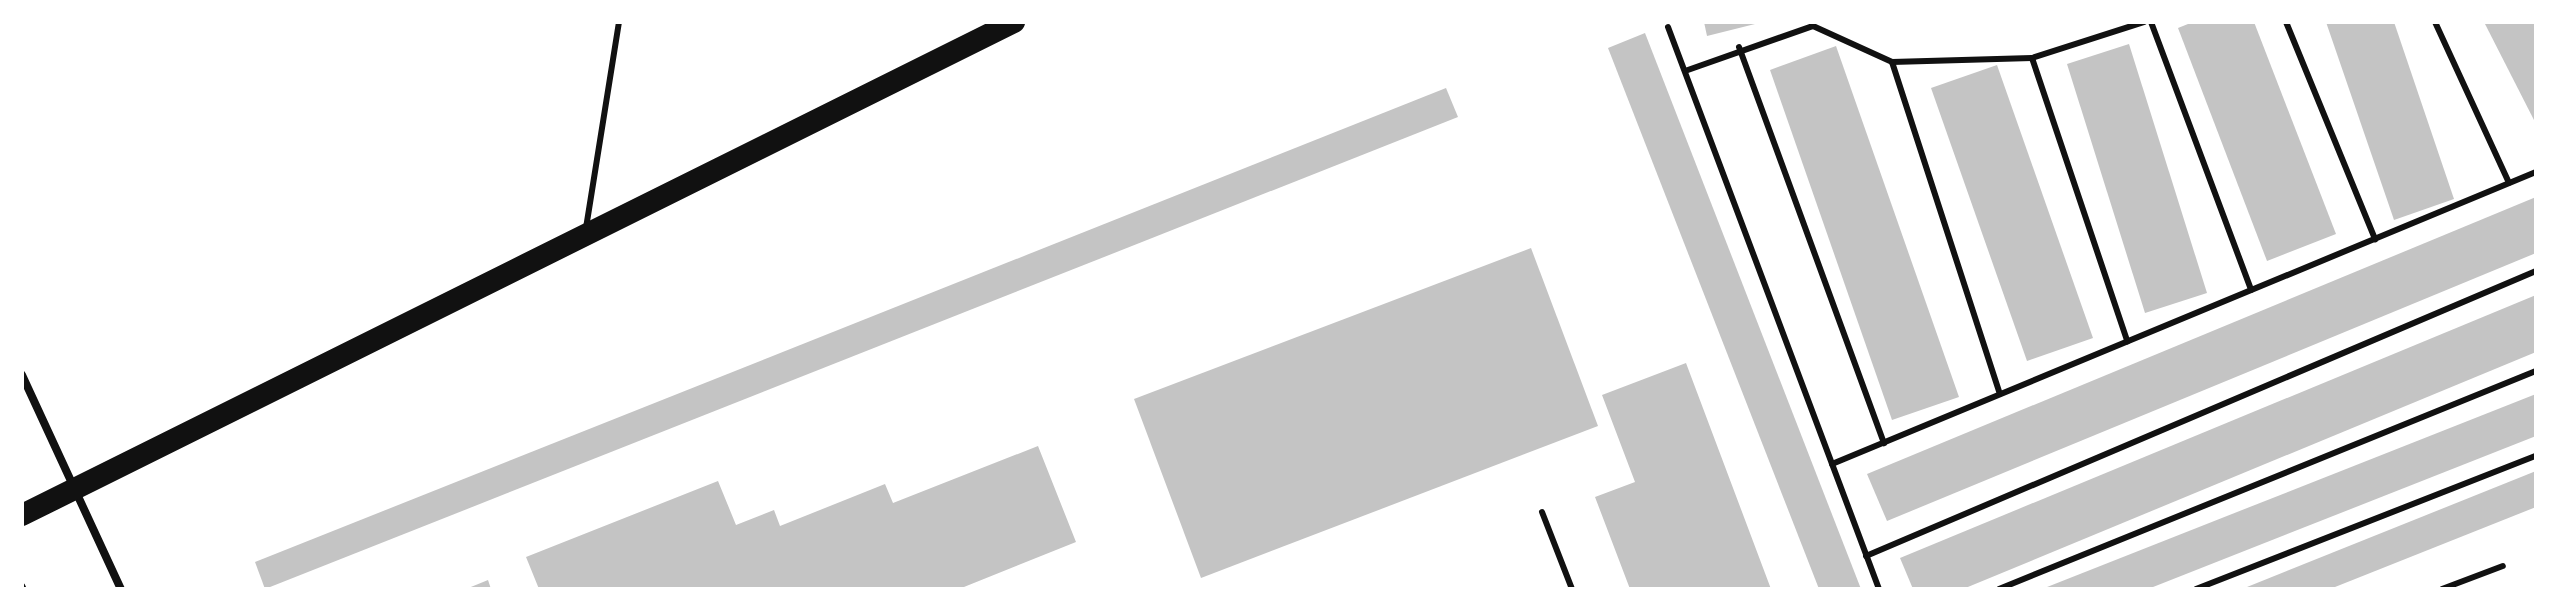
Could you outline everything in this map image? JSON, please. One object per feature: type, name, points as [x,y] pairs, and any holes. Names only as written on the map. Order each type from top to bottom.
[{"type":"highway","points":[[22,515],[1014,22]]},
{"type":"street","points":[[22,375],[72,491],[121,589]]},
{"type":"lane","points":[[584,236],[619,22]]},
{"type":"lane","points":[[1685,71],[1739,47],[1813,26],[1892,62],[2032,58],[2144,22]]},
{"type":"lane","points":[[2151,22],[2251,290]]},
{"type":"lane","points":[[2286,22],[2375,239]]},
{"type":"lane","points":[[2435,22],[2509,183]]},
{"type":"lane","points":[[1668,27],[1879,589]]},
{"type":"lane","points":[[1739,47],[1884,443]]},
{"type":"lane","points":[[2032,58],[2127,341]]},
{"type":"lane","points":[[1892,62],[2000,394]]},
{"type":"lane","points":[[1832,464],[2536,172]]},
{"type":"lane","points":[[1866,556],[2536,271]]},
{"type":"lane","points":[[1999,589],[2536,371]]},
{"type":"lane","points":[[2196,589],[2536,456]]},
{"type":"lane","points":[[1542,512],[1572,589]]},
{"type":"lane","points":[[2442,589],[2503,566]]},
{"type":"building","points":[[1704,22],[1758,22],[1759,23],[1707,36]]},
{"type":"building","points":[[2193,22],[2254,22],[2336,234],[2267,261],[2178,28]]},
{"type":"building","points":[[2326,22],[2394,22],[2454,199],[2394,220]]},
{"type":"building","points":[[2484,22],[2536,22],[2536,124]]},
{"type":"building","points":[[1645,33],[1861,589],[1819,589],[1608,48]]},
{"type":"building","points":[[2129,44],[2207,293],[2145,313],[2067,64]]},
{"type":"building","points":[[1836,46],[1959,397],[1892,420],[1770,70]]},
{"type":"building","points":[[1997,65],[2093,338],[2027,361],[1931,88]]},
{"type":"building","points":[[1446,88],[1458,117],[265,589],[255,562]]},
{"type":"building","points":[[2536,197],[2536,253],[1887,521],[1867,474]]},
{"type":"building","points":[[1531,248],[1598,426],[1201,578],[1134,399]]},
{"type":"building","points":[[2536,295],[2536,352],[1963,589],[1913,589],[1900,558]]},
{"type":"building","points":[[1686,363],[1771,589],[1630,589],[1595,497],[1635,482],[1602,395]]},
{"type":"building","points":[[2536,394],[2536,436],[2148,589],[2042,589]]},
{"type":"building","points":[[1038,446],[1076,542],[959,589],[539,589],[526,557],[718,481],[736,525],[774,510],[780,526],[885,484],[893,503]]},
{"type":"building","points":[[2536,471],[2536,507],[2330,589],[2242,589]]},
{"type":"building","points":[[488,580],[491,589],[466,589]]}]
